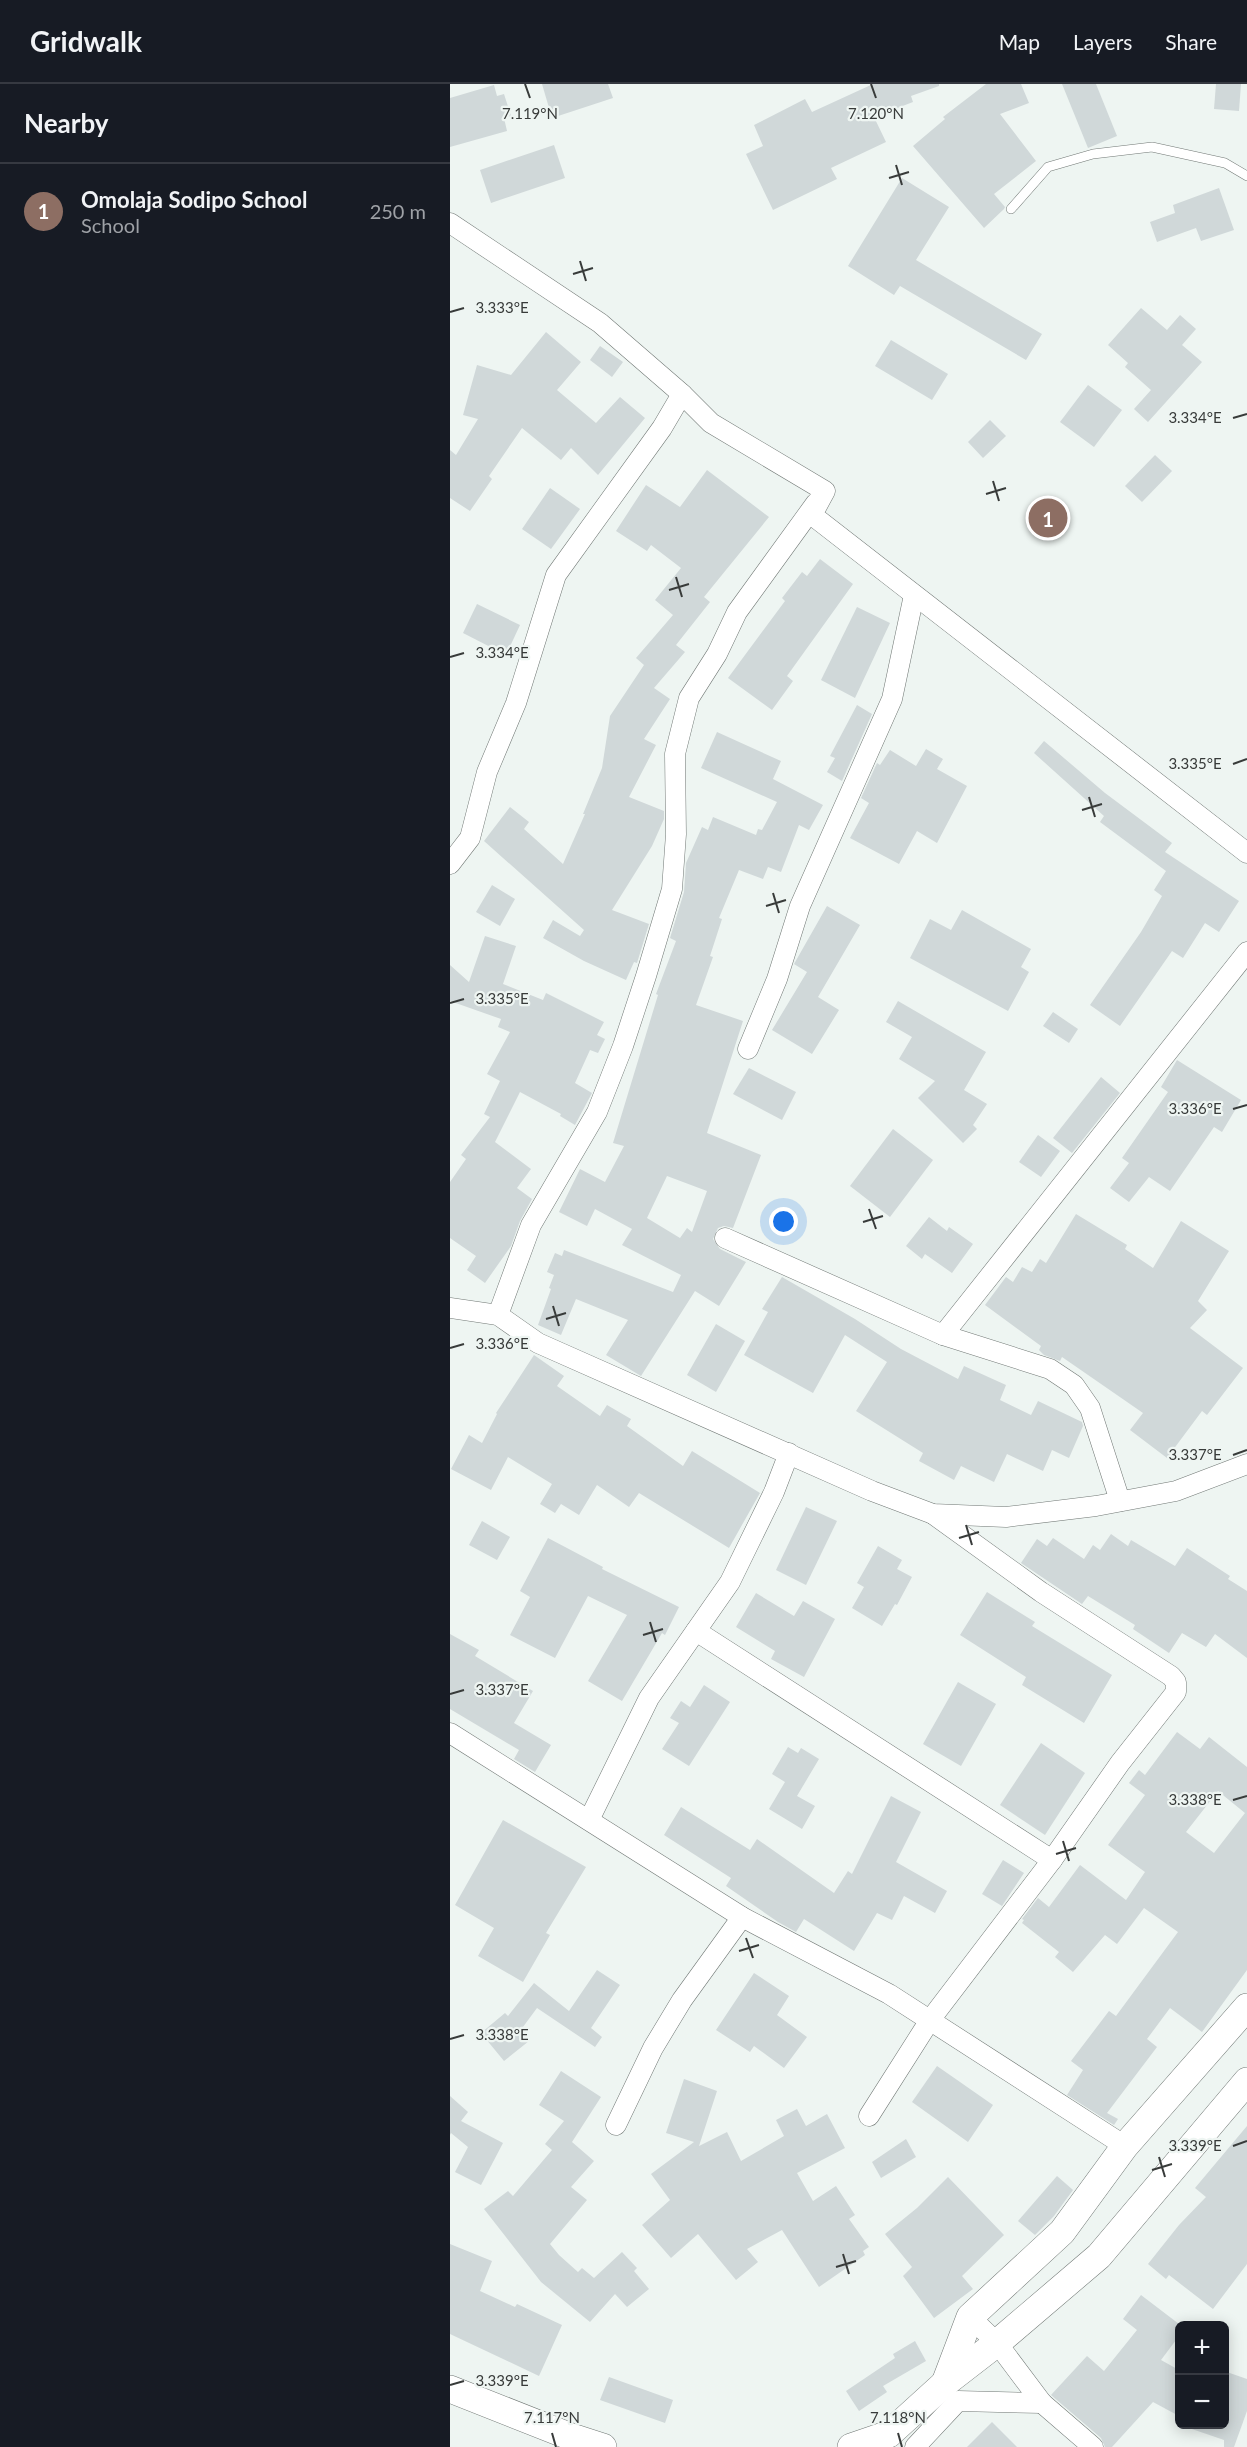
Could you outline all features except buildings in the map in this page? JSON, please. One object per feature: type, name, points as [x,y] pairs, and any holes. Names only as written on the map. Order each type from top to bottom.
[{"type":"main road","points":[[944,2384],[970,2317],[1062,2232],[1125,2146],[1247,2007]]},
{"type":"main road","points":[[851,2447],[889,2434],[944,2384],[997,2343],[1099,2256],[1247,2082]]},
{"type":"main road","points":[[450,2389],[603,2447]]},
{"type":"street","points":[[450,223],[600,323],[682,394],[711,423],[825,491]]},
{"type":"street","points":[[450,864],[470,838],[487,772],[516,703],[556,575],[630,472],[682,394]]},
{"type":"street","points":[[825,491],[812,515],[1247,853]]},
{"type":"street","points":[[498,1315],[531,1226],[597,1112],[623,1046],[646,976],[672,889],[676,834],[675,754],[689,698],[717,654],[737,612],[825,491]]},
{"type":"street","points":[[748,1049],[777,979],[800,906],[892,699],[914,595]]},
{"type":"street","points":[[943,1335],[1247,952]]},
{"type":"street","points":[[725,1238],[943,1335],[1050,1369],[1074,1385],[1090,1408],[1120,1501]]},
{"type":"street","points":[[450,1308],[498,1315],[538,1343],[873,1491],[933,1514],[1041,1592],[1171,1676],[1176,1682],[1176,1692],[1120,1763],[1052,1860],[930,2020],[869,2115]]},
{"type":"street","points":[[589,1820],[649,1698],[730,1582],[774,1492],[789,1453]]},
{"type":"street","points":[[933,1514],[1006,1517],[1120,1501],[1176,1491],[1247,1464]]},
{"type":"street","points":[[696,1631],[1052,1860]]},
{"type":"street","points":[[450,1733],[742,1917],[889,1994],[1125,2146]]},
{"type":"street","points":[[616,2125],[652,2048],[682,2000],[742,1917]]},
{"type":"street","points":[[970,2317],[997,2343],[1042,2403],[1093,2447]]},
{"type":"street","points":[[915,2447],[958,2401],[1042,2403]]},
{"type":"lane","points":[[1011,209],[1048,167],[1093,154],[1152,147],[1225,163],[1247,176]]},
{"type":"place","name":"Omolaja Sodipo School","points":[[1048,518]]}]
